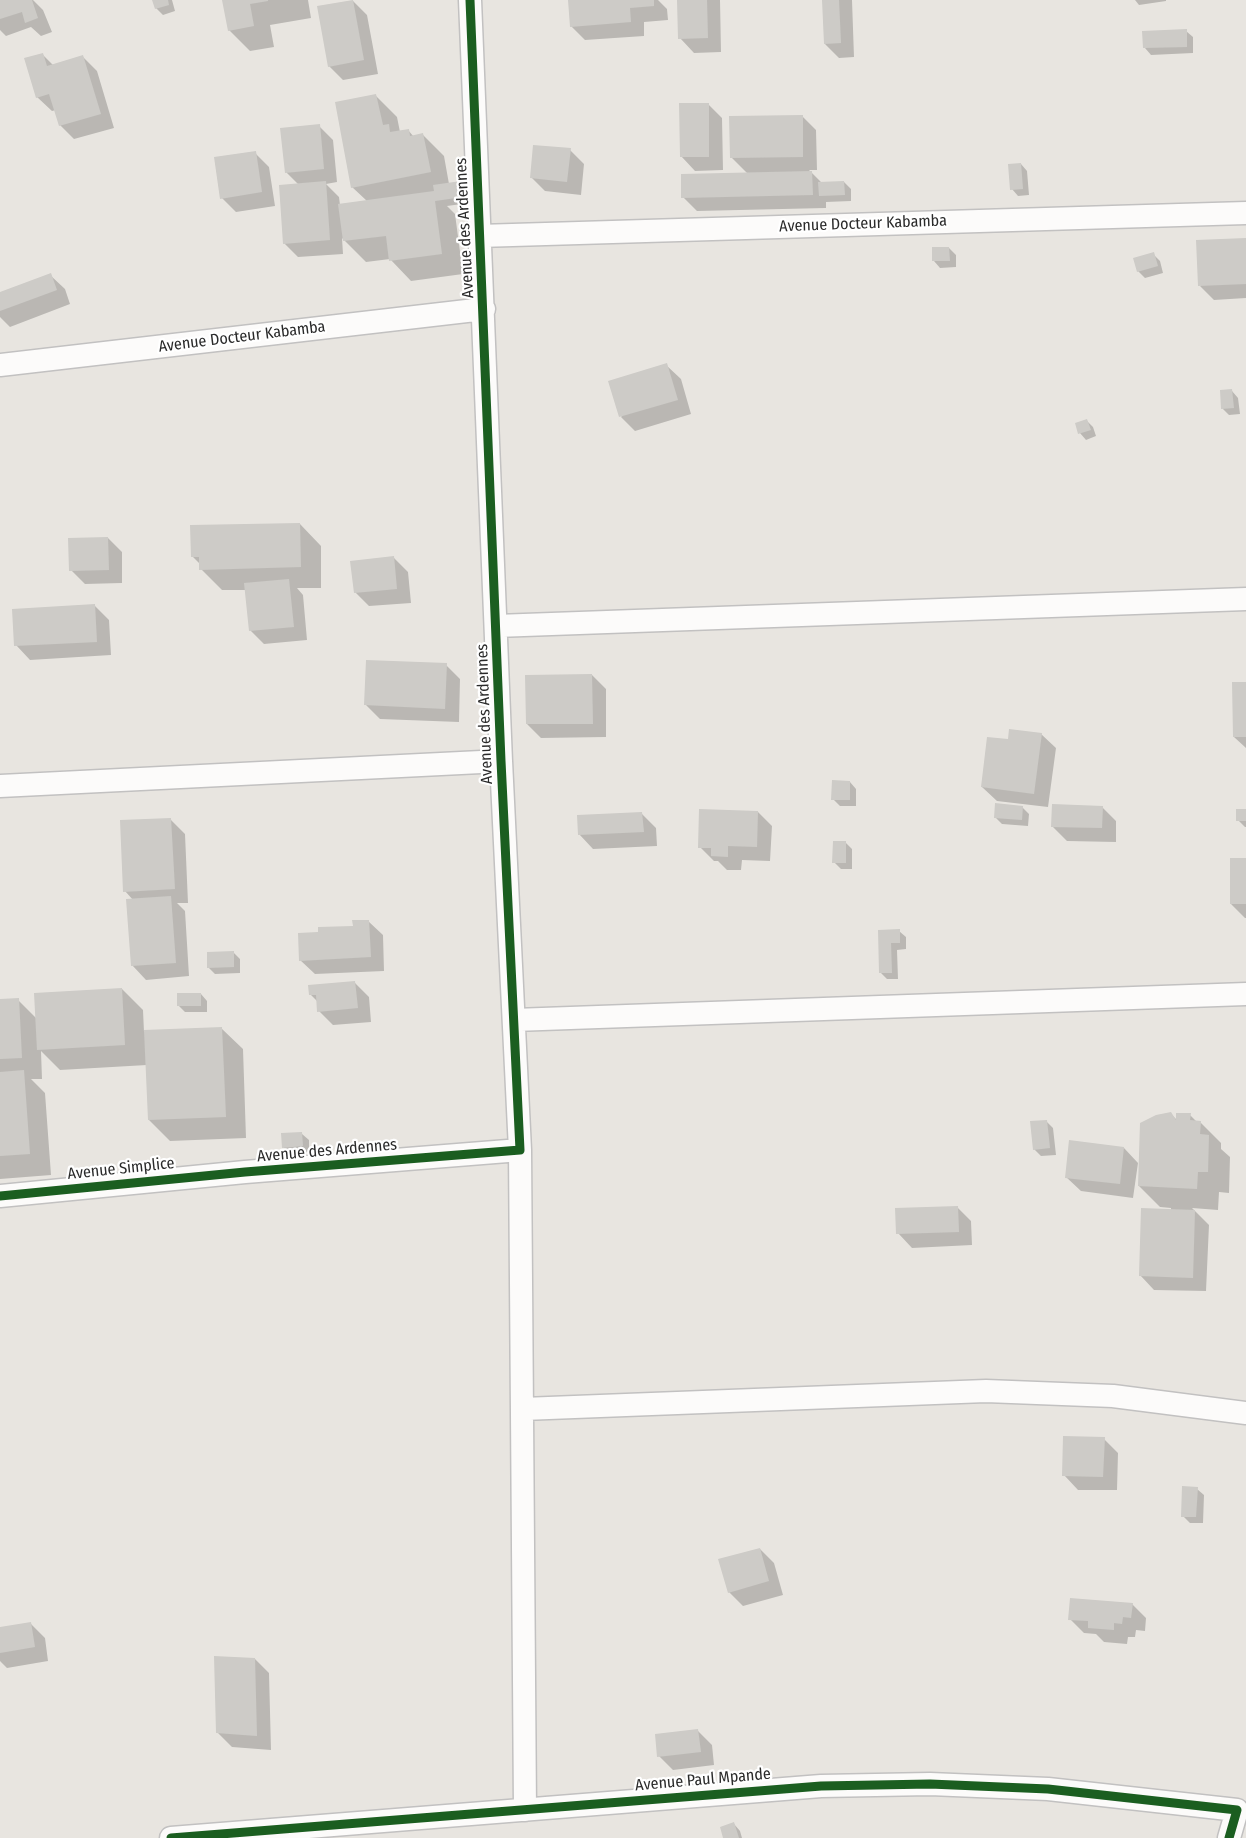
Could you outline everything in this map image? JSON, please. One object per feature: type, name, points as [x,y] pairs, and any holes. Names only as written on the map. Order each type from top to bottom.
[{"type":"street","name":"Avenue des Ardennes","points":[[245,1172],[520,1150],[501,761],[470,0]]},
{"type":"street","name":"Avenue Docteur Kabamba","points":[[479,236],[1246,213]]},
{"type":"street","name":"Avenue Docteur Kabamba","points":[[0,365],[484,309]]},
{"type":"street","points":[[496,626],[1246,599]]},
{"type":"street","points":[[0,786],[501,761]]},
{"type":"street","points":[[514,1020],[1246,994]]},
{"type":"street","points":[[520,1150],[525,1810]]},
{"type":"street","name":"Avenue Simplice","points":[[0,1196],[245,1172]]},
{"type":"street","points":[[523,1409],[986,1392],[1113,1396],[1246,1413]]},
{"type":"street","name":"Avenue Paul Mpande","points":[[171,1838],[821,1786],[930,1784],[1048,1789],[1237,1810],[1229,1838]]},
{"type":"building","points":[[0,0],[32,0],[38,18],[25,23],[22,12],[0,19]]},
{"type":"building","points":[[152,0],[168,0],[169,5],[155,9]]},
{"type":"building","points":[[222,0],[268,1],[250,4],[254,26],[228,31]]},
{"type":"building","points":[[353,0],[364,60],[328,67],[317,6]]},
{"type":"building","points":[[568,0],[654,0],[654,6],[630,8],[631,22],[570,27]]},
{"type":"building","points":[[677,0],[707,0],[708,38],[678,39]]},
{"type":"building","points":[[822,0],[839,0],[841,43],[824,44]]},
{"type":"building","points":[[1187,29],[1187,47],[1143,48],[1142,31]]},
{"type":"building","points":[[43,53],[47,66],[83,55],[101,114],[59,126],[49,94],[36,98],[24,58]]},
{"type":"building","points":[[376,94],[383,125],[389,124],[390,132],[409,129],[410,136],[423,133],[431,172],[351,188],[335,102]]},
{"type":"building","points":[[679,103],[709,103],[709,157],[680,157]]},
{"type":"building","points":[[803,115],[803,157],[730,158],[729,116]]},
{"type":"building","points":[[320,124],[324,169],[285,173],[280,128]]},
{"type":"building","points":[[533,145],[571,148],[567,182],[530,178]]},
{"type":"building","points":[[256,151],[262,192],[220,199],[214,157]]},
{"type":"building","points":[[1021,163],[1023,189],[1010,190],[1008,164]]},
{"type":"building","points":[[812,171],[813,195],[681,198],[681,174]]},
{"type":"building","points":[[326,181],[330,240],[283,244],[279,185]]},
{"type":"building","points":[[461,181],[463,197],[435,201],[442,254],[389,261],[386,236],[343,241],[338,204],[434,191],[433,185]]},
{"type":"building","points":[[844,181],[845,195],[819,196],[818,182]]},
{"type":"building","points":[[1246,238],[1246,284],[1198,286],[1196,240]]},
{"type":"building","points":[[932,247],[949,247],[950,261],[932,261]]},
{"type":"building","points":[[1154,252],[1158,266],[1137,272],[1133,258]]},
{"type":"building","points":[[51,273],[57,290],[0,311],[0,292]]},
{"type":"building","points":[[667,363],[678,400],[619,417],[608,381]]},
{"type":"building","points":[[1232,389],[1234,408],[1221,409],[1220,390]]},
{"type":"building","points":[[1087,419],[1091,430],[1078,434],[1075,423]]},
{"type":"building","points":[[300,523],[301,567],[199,570],[199,557],[191,557],[190,525]]},
{"type":"building","points":[[108,537],[109,570],[69,571],[68,538]]},
{"type":"building","points":[[394,556],[397,589],[354,593],[350,561]]},
{"type":"building","points":[[289,579],[294,627],[249,631],[244,583]]},
{"type":"building","points":[[95,604],[97,642],[14,646],[12,609]]},
{"type":"building","points":[[366,660],[447,663],[445,709],[364,705]]},
{"type":"building","points":[[592,674],[593,724],[526,724],[525,675]]},
{"type":"building","points":[[1232,682],[1246,682],[1246,737],[1233,737]]},
{"type":"building","points":[[1009,729],[1042,733],[1034,794],[981,787],[987,737],[1008,739]]},
{"type":"building","points":[[832,780],[850,781],[850,800],[831,800]]},
{"type":"building","points":[[995,803],[1023,806],[1022,820],[994,818]]},
{"type":"building","points":[[1052,804],[1103,806],[1102,828],[1051,827]]},
{"type":"building","points":[[699,809],[758,811],[757,847],[728,846],[728,857],[711,856],[711,848],[698,848]]},
{"type":"building","points":[[1236,809],[1246,809],[1246,821],[1236,821]]},
{"type":"building","points":[[642,812],[644,832],[578,835],[577,815]]},
{"type":"building","points":[[171,818],[175,889],[123,892],[120,820]]},
{"type":"building","points":[[833,841],[846,841],[846,863],[832,863]]},
{"type":"building","points":[[1230,858],[1246,858],[1246,904],[1230,904]]},
{"type":"building","points":[[171,896],[176,963],[131,966],[126,899]]},
{"type":"building","points":[[352,920],[369,920],[371,957],[299,961],[298,933],[318,932],[318,927],[353,926]]},
{"type":"building","points":[[900,929],[900,943],[891,943],[892,973],[879,973],[878,930]]},
{"type":"building","points":[[234,951],[234,967],[207,968],[207,952]]},
{"type":"building","points":[[355,981],[358,1008],[317,1012],[316,995],[309,995],[308,985]]},
{"type":"building","points":[[122,988],[125,1045],[37,1050],[34,993]]},
{"type":"building","points":[[177,993],[201,993],[201,1006],[177,1006]]},
{"type":"building","points":[[19,998],[22,1058],[0,1059],[0,999]]},
{"type":"building","points":[[222,1027],[226,1117],[148,1120],[144,1030]]},
{"type":"building","points":[[24,1070],[30,1154],[0,1156],[0,1072]]},
{"type":"building","points":[[1171,1112],[1176,1120],[1176,1113],[1191,1113],[1190,1120],[1201,1121],[1200,1134],[1209,1135],[1208,1172],[1198,1172],[1197,1189],[1138,1186],[1140,1123],[1156,1115]]},
{"type":"building","points":[[1047,1120],[1050,1148],[1033,1150],[1030,1121]]},
{"type":"building","points":[[302,1132],[303,1146],[282,1148],[281,1133]]},
{"type":"building","points":[[1069,1140],[1124,1147],[1120,1184],[1065,1178]]},
{"type":"building","points":[[958,1206],[959,1232],[896,1234],[895,1208]]},
{"type":"building","points":[[1141,1208],[1195,1210],[1193,1278],[1139,1276]]},
{"type":"building","points":[[1063,1436],[1105,1437],[1103,1477],[1062,1476]]},
{"type":"building","points":[[1182,1486],[1198,1487],[1196,1517],[1181,1517]]},
{"type":"building","points":[[760,1548],[769,1581],[728,1593],[718,1559]]},
{"type":"building","points":[[1070,1598],[1133,1603],[1131,1618],[1123,1617],[1122,1624],[1114,1623],[1114,1630],[1088,1628],[1088,1621],[1068,1620]]},
{"type":"building","points":[[31,1622],[35,1647],[0,1653],[0,1627]]},
{"type":"building","points":[[214,1656],[255,1658],[257,1736],[216,1733]]},
{"type":"building","points":[[698,1729],[701,1752],[657,1757],[655,1734]]},
{"type":"building","points":[[734,1822],[739,1838],[723,1838],[720,1827]]},
{"type":"cycle path","points":[[0,1196],[245,1172],[520,1150],[501,761],[470,0]]},
{"type":"cycle path","points":[[171,1838],[821,1786],[930,1784],[1048,1789],[1237,1810],[1229,1838]]}]
